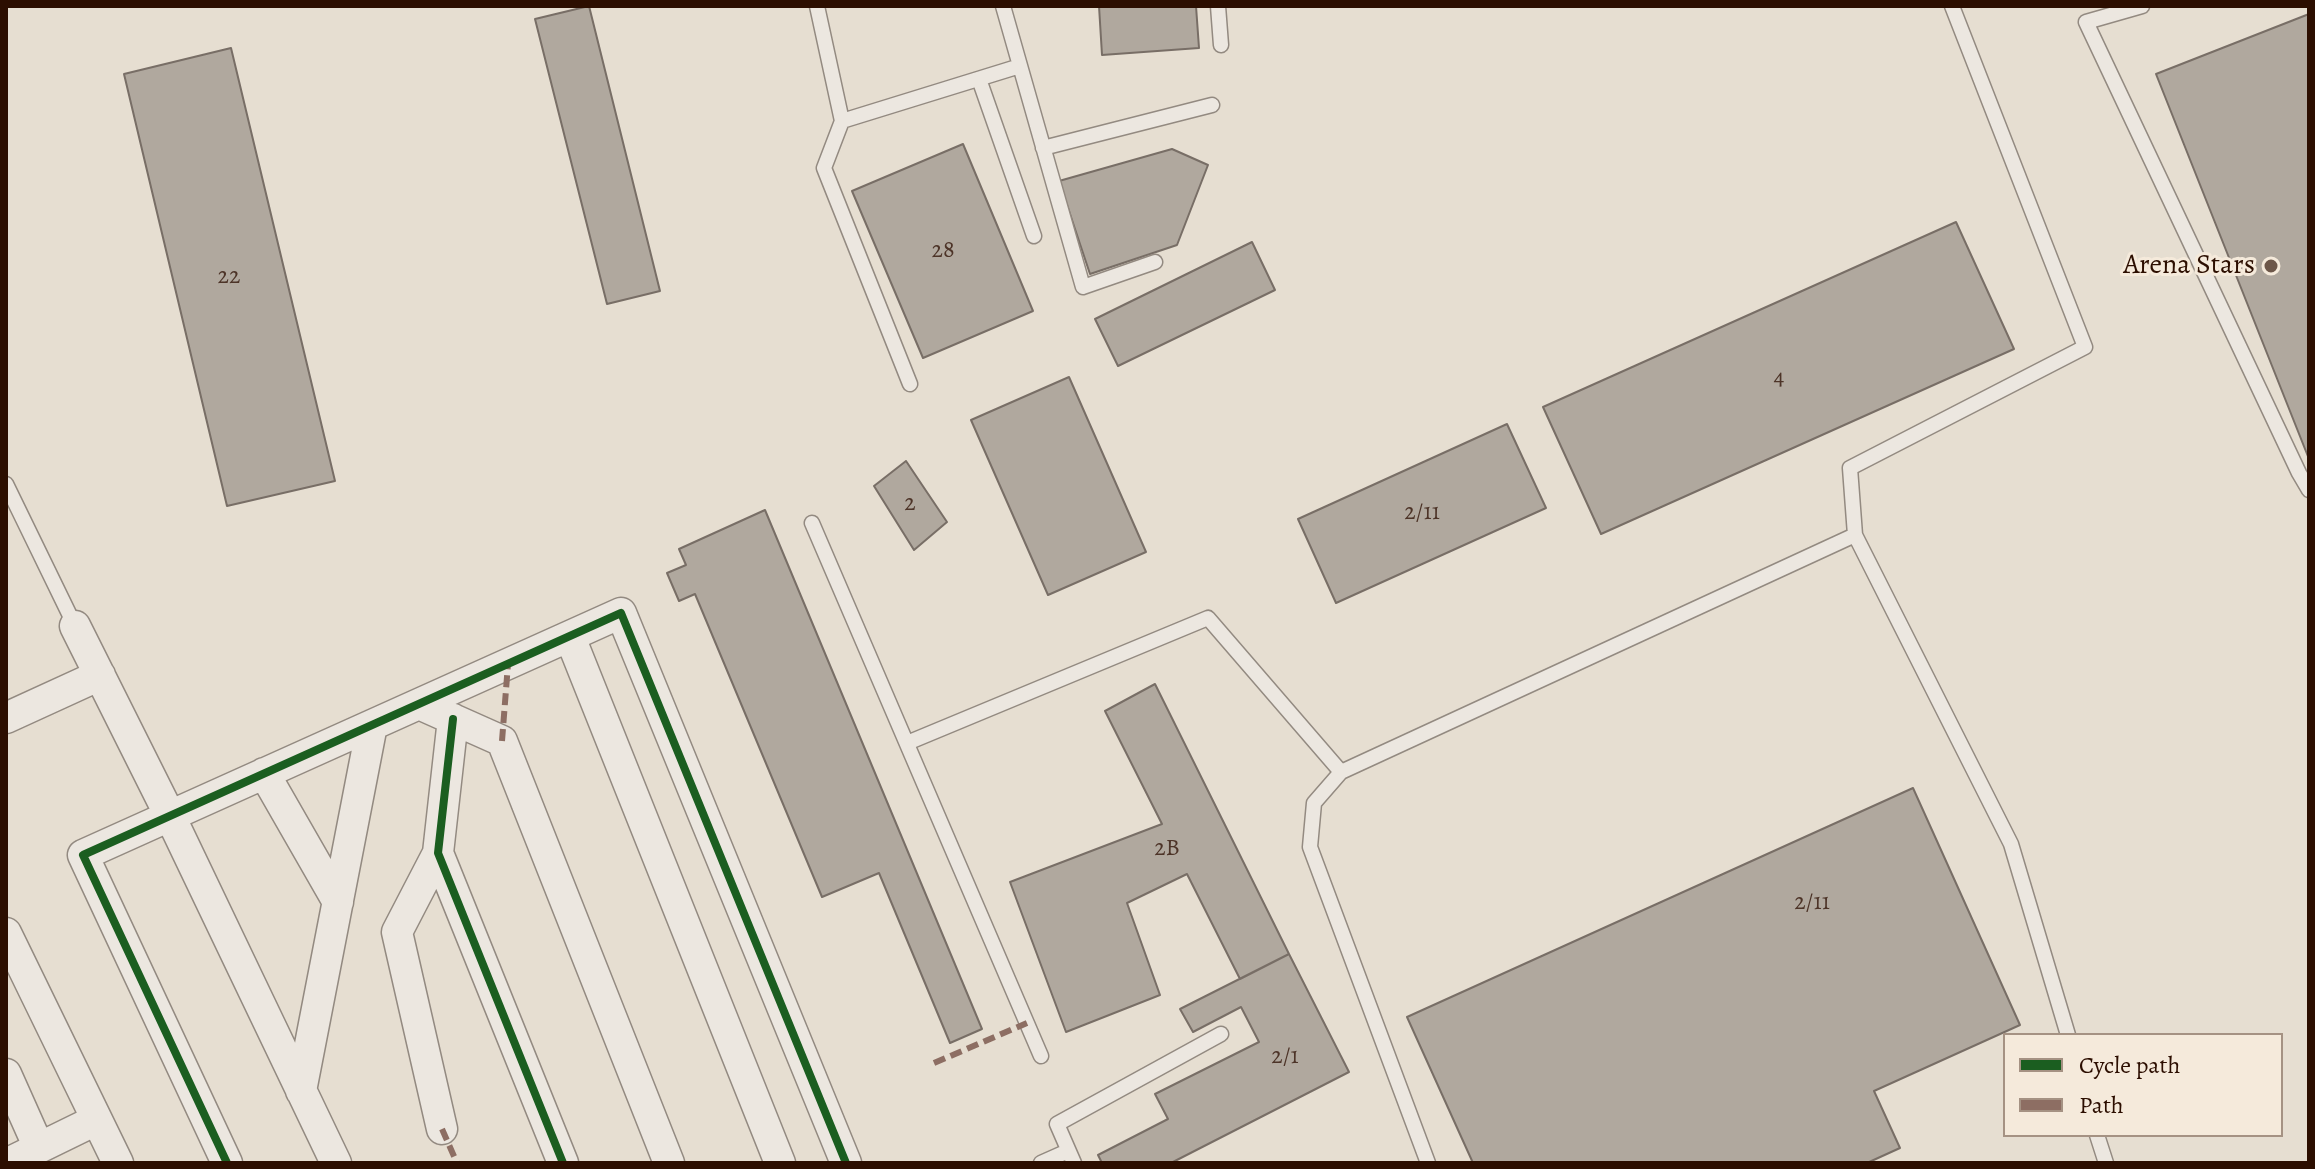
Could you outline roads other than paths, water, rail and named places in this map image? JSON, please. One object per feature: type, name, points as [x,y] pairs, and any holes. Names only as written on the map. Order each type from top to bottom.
[{"type":"street","points":[[227,1163],[83,855],[621,613],[846,1163]]},
{"type":"street","points":[[75,626],[336,1163]]},
{"type":"street","points":[[570,637],[780,1163]]},
{"type":"street","points":[[6,718],[100,675]]},
{"type":"street","points":[[419,704],[502,741],[669,1163]]},
{"type":"street","points":[[442,1129],[397,932],[438,853],[453,719]]},
{"type":"street","points":[[301,1091],[372,725]]},
{"type":"street","points":[[264,773],[338,902]]},
{"type":"street","points":[[438,853],[563,1163]]},
{"type":"street","points":[[6,933],[118,1163]]},
{"type":"street","points":[[6,1074],[39,1148]]},
{"type":"street","points":[[8,1163],[96,1120]]},
{"type":"lane","points":[[817,6],[842,121],[824,168],[910,384]]},
{"type":"lane","points":[[1003,6],[1083,287],[1155,262]]},
{"type":"lane","points":[[1218,6],[1221,45]]},
{"type":"lane","points":[[1952,6],[2085,347],[1850,468],[1855,535],[2011,844],[2067,1033]]},
{"type":"lane","points":[[2142,6],[2086,22],[2309,490]]},
{"type":"lane","points":[[842,121],[1020,66]]},
{"type":"lane","points":[[979,79],[1034,236]]},
{"type":"lane","points":[[1043,148],[1212,105]]},
{"type":"lane","points":[[6,484],[75,626]]},
{"type":"lane","points":[[812,523],[1041,1056]]},
{"type":"lane","points":[[1428,1163],[1310,847],[1314,803],[1341,772],[1855,535]]},
{"type":"lane","points":[[907,743],[1208,618],[1341,772]]},
{"type":"lane","points":[[1041,1163],[1071,1157],[1057,1124],[1221,1034]]},
{"type":"lane","points":[[2098,1137],[2106,1163]]},
{"type":"place","name":"Arena Stars","points":[[2271,266]]}]
